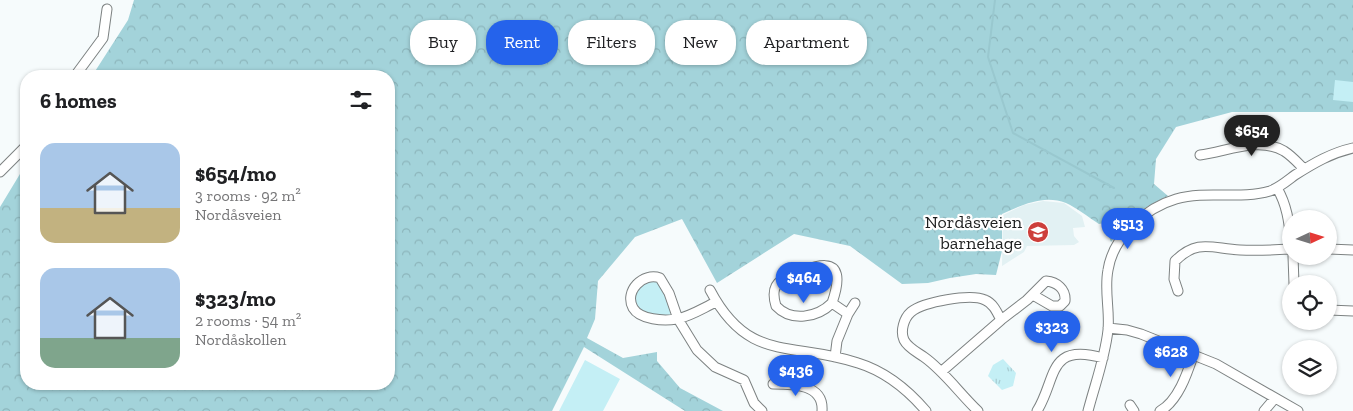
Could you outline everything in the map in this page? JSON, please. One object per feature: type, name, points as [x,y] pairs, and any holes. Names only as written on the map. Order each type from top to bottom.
[{"type":"street","points":[[79,70],[103,38],[107,9]]},
{"type":"street","points":[[1200,155],[1232,147],[1267,145],[1285,152],[1304,169]]},
{"type":"street","points":[[1088,411],[1103,358],[1108,328],[1107,275],[1112,254],[1124,236],[1140,219],[1162,204],[1184,196],[1251,194],[1269,191],[1329,155],[1353,148]]},
{"type":"street","points":[[0,172],[20,152]]},
{"type":"street","points":[[1276,188],[1286,210]]},
{"type":"street","points":[[1178,291],[1170,280],[1175,261],[1184,252],[1208,245],[1237,250],[1282,249]]},
{"type":"street","points":[[1338,249],[1353,250]]},
{"type":"street","points":[[819,265],[826,265],[835,270],[837,276],[832,303],[826,310],[814,315],[793,315],[780,310],[776,306],[773,292],[777,283],[782,280],[819,265]]},
{"type":"street","points":[[716,302],[689,316],[678,319],[662,320],[637,312],[632,306],[631,298],[636,286],[647,277],[654,276],[660,278],[669,293],[678,319],[689,341],[705,360],[725,373],[736,375],[744,380],[754,403],[762,411]]},
{"type":"street","points":[[710,290],[716,302],[736,327],[754,339],[780,348],[859,363],[888,377],[926,411]]},
{"type":"street","points":[[941,372],[1033,295]]},
{"type":"street","points":[[978,411],[941,372],[908,346],[903,338],[904,323],[911,312],[922,306],[966,298],[978,298],[991,304],[1001,320]]},
{"type":"street","points":[[832,303],[848,314]]},
{"type":"street","points":[[835,357],[837,341],[848,314],[855,303]]},
{"type":"street","points":[[1337,310],[1353,311]]},
{"type":"street","points":[[1108,328],[1141,334],[1228,370],[1298,411]]},
{"type":"street","points":[[1037,411],[1044,399],[1050,379],[1060,362],[1077,354],[1090,354],[1103,358]]},
{"type":"street","points":[[1160,411],[1166,408],[1174,397],[1193,356]]},
{"type":"street","points":[[793,384],[794,374]]},
{"type":"street","points":[[773,384],[793,384],[818,393],[823,402],[822,411]]},
{"type":"street","points":[[1264,411],[1275,398]]},
{"type":"shaded area","name":"Nordåsveien barnehage","points":[[1043,201],[1064,203],[1082,216],[1085,227],[1073,228],[1074,236],[1079,242],[1074,245],[1027,246],[1024,252],[1002,266],[1003,215],[1024,205]]},
{"type":"green space","points":[[134,0],[1353,0],[1353,112],[1232,112],[1176,127],[1156,159],[1154,184],[1168,196],[1136,214],[1111,242],[1104,223],[1099,224],[1066,203],[1041,200],[1017,207],[1002,214],[1002,251],[996,275],[976,274],[928,283],[902,284],[850,246],[794,234],[717,283],[682,219],[635,237],[598,281],[595,319],[587,338],[623,358],[657,352],[657,361],[680,388],[723,411],[685,411],[584,347],[552,411],[0,411],[0,207],[20,174],[20,390],[395,390],[395,70],[96,70],[128,20]]},
{"type":"green space","points":[[1335,80],[1353,82],[1353,102],[1333,100]]},
{"type":"green space","points":[[654,276],[673,308],[667,320],[634,309],[636,285]]},
{"type":"green space","points":[[1003,359],[1016,373],[1013,386],[1002,390],[988,376],[993,365]]},
{"type":"green space","points":[[585,360],[620,379],[603,411],[559,411]]},
{"type":"waterway","points":[[995,0],[988,57],[1013,133],[1114,188]]},
{"type":"place","name":"Nordåsveien barnehage","points":[[1038,232]]}]
